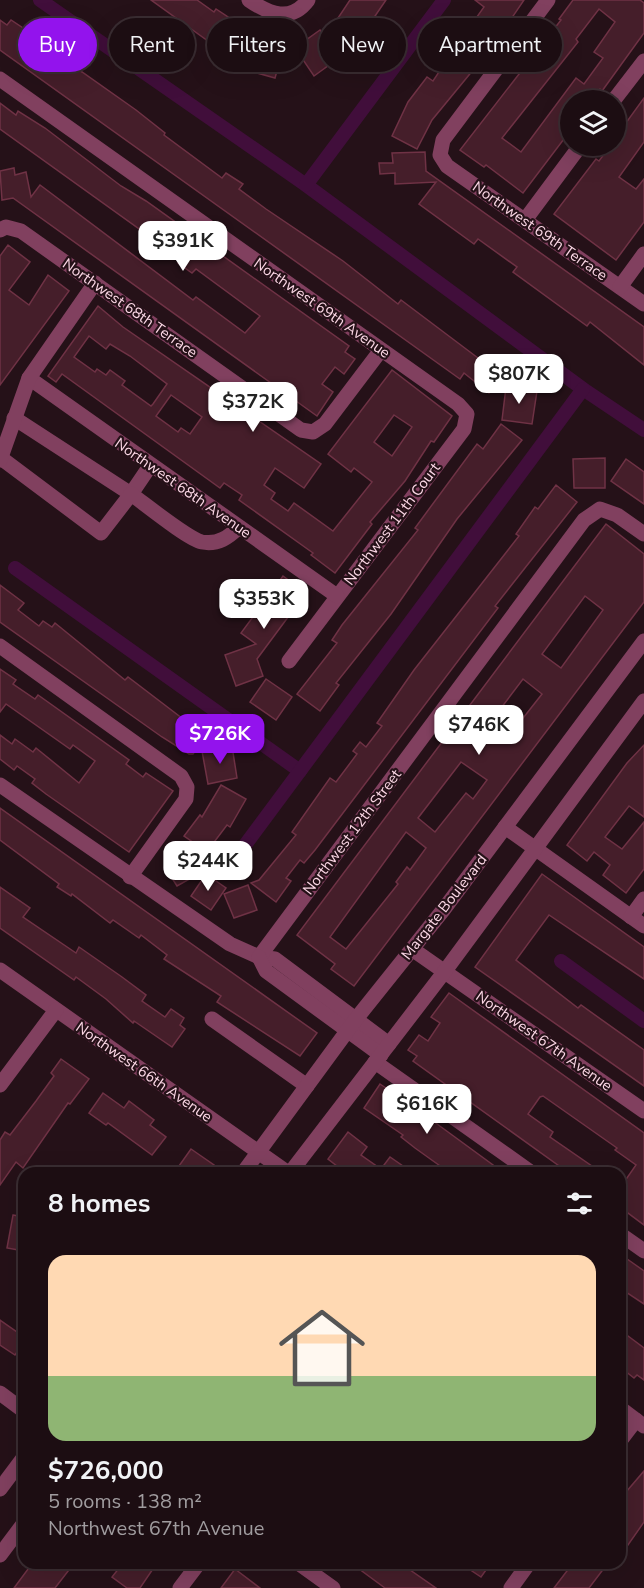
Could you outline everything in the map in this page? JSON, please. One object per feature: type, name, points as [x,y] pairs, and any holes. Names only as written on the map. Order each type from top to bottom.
[{"type":"street","points":[[249,0],[265,11],[282,15],[301,9],[308,0]]},
{"type":"street","name":"Northwest 69th Terrace","points":[[548,0],[443,140],[440,155],[447,166],[644,304]]},
{"type":"street","points":[[622,90],[644,61]]},
{"type":"street","name":"Northwest 69th Avenue","points":[[0,79],[458,404],[467,414]]},
{"type":"street","points":[[525,220],[573,156]]},
{"type":"street","name":"Northwest 68th Terrace","points":[[3,229],[21,231],[302,430],[312,432],[325,424],[381,350]]},
{"type":"street","points":[[620,287],[644,254]]},
{"type":"street","points":[[95,283],[29,378],[1,459],[101,533],[150,466]]},
{"type":"street","name":"Northwest 68th Avenue","points":[[29,378],[150,466],[337,596]]},
{"type":"street","name":"Northwest 11th Court","points":[[290,661],[464,429],[467,414]]},
{"type":"street","points":[[14,418],[200,542],[228,538],[239,526]]},
{"type":"street","name":"Northwest 12th Street","points":[[259,957],[584,520],[600,509],[616,515],[644,534]]},
{"type":"street","name":"Margate Boulevard","points":[[248,1167],[352,1024],[412,949],[644,641]]},
{"type":"street","points":[[0,646],[181,776],[187,787],[186,799],[130,877]]},
{"type":"street","points":[[294,1167],[445,971],[644,701]]},
{"type":"street","points":[[0,786],[230,944],[259,957],[266,970],[352,1024],[382,1053],[524,1167]]},
{"type":"street","points":[[505,827],[644,926]]},
{"type":"street","points":[[631,917],[644,899]]},
{"type":"street","name":"Northwest 67th Avenue","points":[[412,949],[644,1111]]},
{"type":"street","name":"Northwest 66th Avenue","points":[[0,970],[280,1167]]},
{"type":"street","points":[[0,1085],[56,1010]]},
{"type":"street","points":[[212,1019],[307,1086]]},
{"type":"street","points":[[626,1238],[644,1251]]},
{"type":"street","points":[[0,1393],[18,1406]]},
{"type":"street","points":[[626,1412],[640,1423],[626,1436]]},
{"type":"street","points":[[0,1489],[18,1465]]},
{"type":"street","points":[[0,1555],[18,1531]]},
{"type":"street","points":[[180,1588],[194,1569]]},
{"type":"street","points":[[306,1569],[333,1588]]},
{"type":"street","points":[[511,1588],[525,1569]]},
{"type":"building","points":[[151,0],[197,0],[214,12],[216,9],[228,17],[207,18],[207,40],[195,32],[195,18],[176,18]]},
{"type":"building","points":[[350,0],[386,0],[375,16],[379,18],[338,18]]},
{"type":"building","points":[[475,0],[524,0],[512,18],[476,18],[484,7]]},
{"type":"building","points":[[573,0],[640,0],[644,3],[644,33],[603,90],[567,90],[576,78],[584,84],[603,58],[594,52],[615,22],[599,9],[562,62],[562,18],[560,18]]},
{"type":"building","points":[[0,20],[7,25],[11,20],[18,25],[18,63],[0,50]]},
{"type":"building","points":[[319,31],[319,72],[314,76],[307,66],[307,39]]},
{"type":"building","points":[[31,72],[82,72],[136,110],[165,133],[164,135],[222,178],[226,173],[243,184],[239,189],[343,261],[398,304],[401,300],[482,361],[485,356],[503,370],[503,374],[489,393],[464,373],[460,379]]},
{"type":"building","points":[[254,72],[277,72],[275,78]]},
{"type":"building","points":[[439,72],[471,72],[432,120],[417,149],[392,136],[408,102],[427,77],[433,81]]},
{"type":"building","points":[[521,72],[554,72],[502,138],[521,152],[560,100],[560,144],[523,193],[486,165],[484,167],[460,150]]},
{"type":"building","points":[[644,98],[644,142],[619,177],[636,189],[644,179],[644,222],[616,260],[554,214],[596,159],[599,161],[603,156],[626,156],[626,123]]},
{"type":"building","points":[[0,103],[16,115],[18,111],[45,128],[121,186],[146,201],[349,346],[345,352],[355,359],[344,374],[335,367],[322,384],[333,392],[317,416],[13,198],[2,200],[0,171],[14,168],[15,175],[26,172],[31,197],[40,185],[193,300],[196,297],[245,333],[260,316],[196,269],[192,273],[178,263],[181,259],[0,129]]},
{"type":"building","points":[[425,152],[426,171],[644,327],[644,365],[590,322],[587,326],[513,272],[517,267],[478,239],[474,244],[419,204],[436,182],[395,184],[395,173],[380,174],[379,163],[393,163],[392,153]]},
{"type":"building","points":[[8,245],[30,262],[9,290],[29,305],[48,275],[69,291],[0,385],[0,256]]},
{"type":"building","points":[[98,306],[123,327],[321,464],[304,488],[275,468],[264,485],[275,493],[271,499],[288,511],[294,503],[333,531],[372,482],[354,468],[351,472],[328,454],[392,370],[452,416],[434,442],[431,441],[405,481],[370,522],[372,524],[335,573],[311,555],[313,553],[239,500],[242,495],[224,483],[220,488],[62,374],[56,382],[48,376]],"holes":[[[89,336],[106,349],[110,344],[130,356],[167,384],[151,406],[122,385],[125,381],[110,370],[106,375],[97,369],[95,372],[74,357]],[[171,395],[202,417],[190,434],[181,428],[178,432],[156,416]],[[394,415],[412,427],[392,456],[374,442]]]},
{"type":"building","points":[[506,387],[537,391],[532,424],[502,420]]},
{"type":"building","points":[[501,424],[522,440],[457,519],[391,614],[336,683],[339,685],[320,711],[297,694],[337,643],[332,640],[342,625],[418,530],[415,528],[477,444],[483,449]]},
{"type":"building","points":[[605,458],[605,488],[574,488],[573,459]]},
{"type":"building","points":[[626,459],[644,472],[644,504],[611,481]]},
{"type":"building","points":[[556,485],[577,502],[495,606],[498,608],[315,850],[304,863],[300,860],[286,878],[291,881],[276,902],[251,883],[259,880],[296,835],[292,832],[330,778],[336,782],[357,754],[353,751],[360,742],[366,747],[382,726],[377,723],[414,670],[519,536],[516,534],[535,507],[538,509]]},
{"type":"building","points":[[606,524],[644,554],[644,602],[354,986],[331,969],[335,964],[297,935]],"holes":[[[585,596],[603,610],[561,668],[542,654]],[[523,679],[542,694],[520,722],[501,708]],[[461,762],[487,780],[473,799],[466,793],[435,832],[418,818]],[[406,832],[426,848],[410,870],[407,867],[396,882],[398,884],[346,949],[330,937]]]},
{"type":"building","points":[[283,576],[306,593],[257,659],[263,676],[236,686],[225,655],[256,644],[241,633]]},
{"type":"building","points":[[0,585],[24,603],[18,610],[39,626],[43,621],[52,627],[55,623],[125,680],[128,677],[191,725],[195,719],[210,730],[193,754],[189,754],[162,737],[0,622]]},
{"type":"building","points":[[0,669],[16,680],[13,684],[35,699],[38,695],[129,760],[126,764],[143,777],[146,773],[173,791],[129,852],[46,794],[32,783],[35,779],[17,766],[14,770],[0,759],[0,735],[12,744],[15,739],[33,752],[36,748],[79,783],[95,761],[73,745],[70,749],[6,704],[0,712]]},
{"type":"building","points":[[266,679],[292,697],[276,720],[250,702]]},
{"type":"building","points":[[644,745],[644,817],[629,806],[605,837],[622,849],[644,822],[644,869],[626,893],[603,875],[610,865],[594,852],[587,861],[567,845],[627,763]]},
{"type":"building","points":[[232,746],[237,778],[208,784],[202,751]]},
{"type":"building","points":[[221,785],[246,799],[230,827],[227,825],[199,862],[204,871],[177,886],[170,875],[176,872],[168,858],[194,843],[184,836],[200,815],[202,817]]},
{"type":"building","points":[[0,808],[317,1033],[300,1056],[217,1002],[221,996],[164,959],[167,955],[141,935],[139,938],[113,920],[110,923],[72,894],[71,896],[57,887],[59,884],[0,840]]},
{"type":"building","points":[[206,874],[226,888],[211,910],[191,896]]},
{"type":"building","points":[[542,874],[644,947],[644,979],[549,915],[516,960],[578,1008],[581,1005],[644,1050],[644,1086],[475,967]]},
{"type":"building","points":[[248,885],[257,910],[234,918],[224,894]]},
{"type":"building","points":[[0,887],[30,908],[23,917],[76,953],[79,947],[122,977],[146,995],[142,1001],[165,1017],[171,1009],[184,1018],[180,1025],[185,1029],[172,1047],[134,1021],[133,1023],[76,977],[74,980],[0,928]]},
{"type":"building","points":[[449,993],[644,1133],[644,1225],[626,1212],[626,1179],[636,1165],[615,1150],[617,1148],[543,1096],[540,1097],[528,1114],[553,1132],[550,1137],[593,1167],[561,1167],[413,1061],[417,1056],[408,1050],[419,1035],[428,1041],[440,1023],[431,1017]]},
{"type":"building","points":[[61,1059],[89,1079],[70,1104],[68,1103],[24,1167],[16,1162],[0,1185],[0,1140],[5,1132],[10,1135],[36,1101],[54,1076],[51,1073]]},
{"type":"building","points":[[380,1084],[496,1167],[442,1167],[401,1137],[403,1135],[364,1108]]},
{"type":"building","points":[[103,1093],[124,1108],[129,1101],[154,1120],[150,1125],[166,1137],[152,1155],[108,1123],[106,1125],[89,1113]]},
{"type":"building","points":[[348,1132],[367,1147],[361,1155],[378,1167],[338,1167],[328,1159]]},
{"type":"building","points":[[191,1149],[214,1165],[213,1167],[178,1167]]},
{"type":"building","points":[[390,1157],[404,1167],[382,1167]]},
{"type":"building","points":[[13,1215],[18,1216],[18,1250],[7,1248]]},
{"type":"building","points":[[626,1258],[644,1271],[644,1304],[626,1292]]},
{"type":"building","points":[[0,1320],[18,1333],[18,1351],[15,1355],[0,1345]]},
{"type":"building","points":[[626,1334],[644,1348],[644,1380],[637,1375],[634,1378],[626,1372]]},
{"type":"building","points":[[644,1471],[644,1522],[628,1545],[626,1544],[626,1492]]},
{"type":"building","points":[[28,1569],[69,1570],[55,1588],[14,1588]]},
{"type":"building","points":[[118,1569],[153,1569],[140,1588],[127,1588],[112,1577]]},
{"type":"building","points":[[235,1569],[260,1588],[221,1588]]},
{"type":"building","points":[[359,1569],[409,1569],[436,1588],[385,1588]]},
{"type":"building","points":[[469,1569],[487,1569],[481,1577]]},
{"type":"building","points":[[568,1569],[603,1569],[589,1588],[554,1588]]},
{"type":"waterway","points":[[40,0],[306,185],[583,389],[644,430]]},
{"type":"waterway","points":[[306,185],[444,0]]},
{"type":"waterway","points":[[234,860],[583,389]]},
{"type":"waterway","points":[[15,568],[300,771]]},
{"type":"waterway","points":[[561,961],[644,1021]]}]
